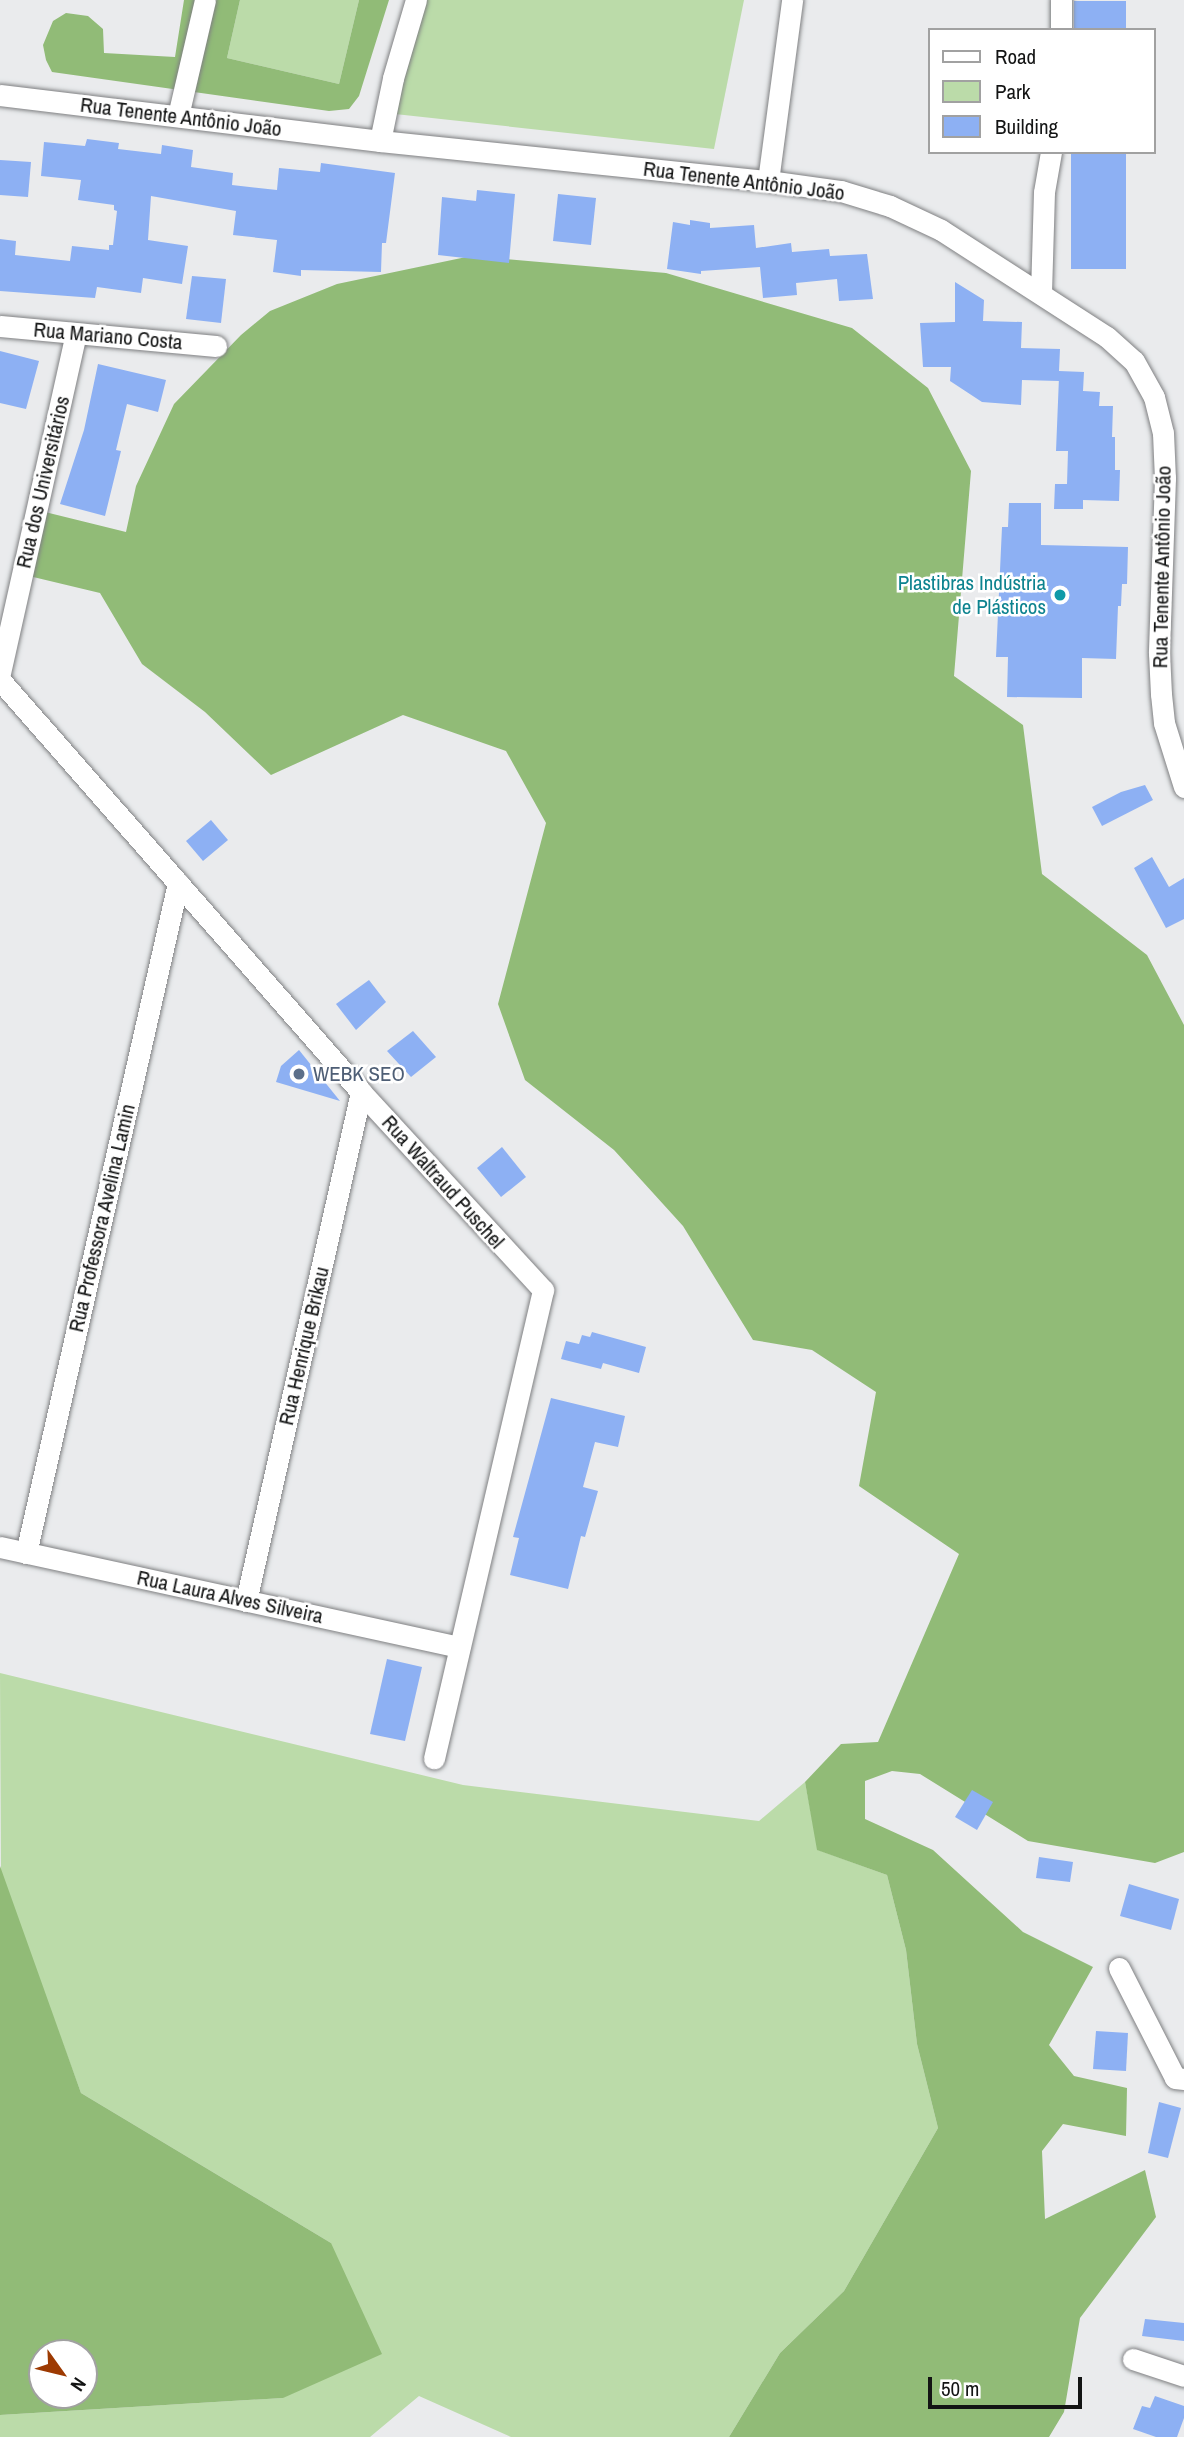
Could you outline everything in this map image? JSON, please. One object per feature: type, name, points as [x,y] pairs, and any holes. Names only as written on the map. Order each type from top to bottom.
[{"type":"street","points":[[178,116],[205,0]]},
{"type":"street","points":[[380,141],[393,78],[416,0]]},
{"type":"street","points":[[768,181],[792,0]]},
{"type":"street","points":[[1061,0],[1061,28]]},
{"type":"street","name":"Rua Tenente Antônio João","points":[[0,95],[380,141],[841,191],[890,206],[941,230],[1107,337],[1134,361],[1146,380],[1160,415],[1165,478],[1159,653],[1161,694],[1164,723],[1184,787]]},
{"type":"street","points":[[1041,293],[1044,192],[1051,154]]},
{"type":"street","name":"Rua Mariano Costa","points":[[0,326],[216,346]]},
{"type":"street","name":"Rua dos Universitários","points":[[0,673],[76,333]]},
{"type":"street","name":"Rua Waltraud Puschel","points":[[0,680],[361,1092],[543,1290],[434,1758]]},
{"type":"street","name":"Rua Professora Avelina Lamin","points":[[26,1553],[178,883]]},
{"type":"street","name":"Rua Henrique Brikau","points":[[246,1601],[361,1092]]},
{"type":"street","name":"Rua Laura Alves Silveira","points":[[0,1547],[459,1647]]},
{"type":"street","points":[[1119,1968],[1175,2078],[1184,2079]]},
{"type":"street","points":[[1133,2359],[1184,2376]]},
{"type":"green space","points":[[184,0],[240,0],[227,58],[339,84],[359,0],[389,0],[359,96],[349,109],[329,111],[52,72],[46,60],[43,45],[53,21],[66,13],[88,16],[103,29],[104,53],[175,57]]},
{"type":"green space","points":[[240,0],[359,0],[339,84],[227,58]]},
{"type":"green space","points":[[426,0],[744,0],[714,149],[395,114]]},
{"type":"green space","points":[[471,256],[666,273],[852,328],[928,388],[971,471],[954,676],[1023,725],[1042,874],[1147,955],[1184,1025],[1184,1852],[1155,1863],[1028,1841],[920,1774],[892,1771],[865,1781],[865,1819],[933,1850],[1023,1932],[1093,1967],[1049,2045],[1074,2076],[1127,2088],[1126,2136],[1063,2124],[1042,2151],[1045,2219],[1145,2170],[1156,2217],[1080,2318],[1064,2412],[1049,2437],[729,2437],[780,2353],[844,2291],[938,2128],[917,2044],[906,1950],[887,1875],[817,1850],[805,1782],[841,1744],[878,1742],[959,1554],[859,1486],[876,1392],[812,1350],[753,1340],[683,1226],[614,1150],[525,1080],[498,1004],[546,823],[506,751],[403,715],[271,775],[205,712],[142,664],[100,593],[29,576],[45,512],[126,532],[136,486],[174,404],[241,335],[270,311],[337,284]]},
{"type":"green space","points":[[0,1673],[463,1785],[759,1821],[805,1782],[818,1850],[887,1875],[906,1950],[917,2044],[938,2128],[844,2291],[780,2353],[729,2437],[511,2437],[419,2396],[370,2437],[0,2437],[0,2415],[283,2398],[331,2243],[81,2093],[1,1875]]},
{"type":"green space","points":[[0,1866],[81,2093],[331,2243],[382,2354],[283,2398],[0,2415]]},
{"type":"building","points":[[1074,1],[1126,1],[1126,28],[1074,28]]},
{"type":"building","points":[[87,139],[119,143],[118,149],[161,154],[162,145],[193,150],[191,167],[233,173],[232,185],[277,190],[279,168],[320,172],[321,163],[395,173],[386,243],[382,243],[381,272],[301,270],[301,276],[273,272],[277,240],[233,235],[236,211],[151,196],[148,240],[188,246],[182,284],[143,278],[141,293],[97,287],[95,298],[0,291],[0,239],[16,241],[15,255],[70,261],[72,246],[109,250],[109,245],[113,245],[117,211],[114,210],[114,205],[78,200],[81,180],[41,176],[44,142],[85,146]]},
{"type":"building","points":[[1071,154],[1126,154],[1126,269],[1071,269]]},
{"type":"building","points":[[0,160],[31,162],[28,197],[0,195]]},
{"type":"building","points":[[477,190],[515,194],[509,263],[438,255],[442,197],[476,201]]},
{"type":"building","points":[[558,194],[596,198],[591,245],[553,241]]},
{"type":"building","points":[[690,220],[710,223],[710,228],[754,225],[756,248],[791,243],[792,252],[829,249],[830,256],[867,254],[873,299],[839,301],[837,279],[796,283],[797,295],[763,298],[760,267],[701,271],[701,274],[667,269],[673,222],[690,225]]},
{"type":"building","points":[[192,276],[226,279],[221,323],[186,319]]},
{"type":"building","points":[[955,282],[984,300],[983,321],[1022,322],[1021,348],[1060,349],[1059,371],[1084,372],[1083,391],[1100,392],[1099,406],[1113,406],[1115,470],[1120,470],[1119,501],[1083,500],[1083,509],[1054,509],[1055,484],[1067,484],[1068,451],[1056,451],[1059,381],[1022,380],[1021,405],[982,402],[950,381],[951,367],[923,367],[920,323],[955,322]]},
{"type":"building","points":[[0,351],[39,361],[26,409],[0,403]]},
{"type":"building","points":[[98,364],[166,380],[158,412],[127,404],[116,450],[121,451],[105,516],[60,504],[84,430]]},
{"type":"building","name":"Plastibras Indústria de Plásticos","points":[[1009,503],[1041,503],[1041,545],[1128,547],[1127,584],[1122,584],[1121,606],[1118,606],[1116,659],[1082,658],[1082,698],[1007,697],[1008,657],[996,657],[1002,527],[1008,527]]},
{"type":"building","points":[[1145,785],[1153,800],[1102,826],[1092,807],[1121,792]]},
{"type":"building","points":[[211,820],[228,840],[203,861],[186,841]]},
{"type":"building","points":[[1152,857],[1169,887],[1184,878],[1184,919],[1166,928],[1134,868]]},
{"type":"building","points":[[369,980],[386,1002],[356,1030],[336,1004]]},
{"type":"building","points":[[413,1031],[436,1057],[411,1077],[387,1051]]},
{"type":"building","name":"WEBK SEO","points":[[299,1050],[340,1101],[276,1082],[281,1066]]},
{"type":"building","points":[[502,1147],[526,1177],[501,1197],[477,1168]]},
{"type":"building","points":[[592,1332],[646,1347],[639,1373],[603,1363],[601,1369],[561,1359],[566,1341],[579,1344],[582,1335],[590,1337]]},
{"type":"building","points":[[551,1398],[625,1416],[618,1447],[595,1442],[583,1487],[598,1491],[585,1537],[581,1536],[568,1589],[510,1575],[519,1538],[513,1537]]},
{"type":"building","points":[[387,1659],[422,1667],[405,1741],[370,1734]]},
{"type":"building","points":[[972,1790],[993,1802],[977,1830],[955,1817]]},
{"type":"building","points":[[1039,1857],[1073,1862],[1070,1882],[1036,1878]]},
{"type":"building","points":[[1129,1884],[1179,1899],[1171,1930],[1120,1916]]},
{"type":"building","points":[[1096,2031],[1128,2033],[1126,2071],[1093,2069]]},
{"type":"building","points":[[1159,2102],[1181,2108],[1168,2158],[1148,2153]]},
{"type":"building","points":[[1145,2319],[1184,2323],[1184,2341],[1142,2336]]},
{"type":"building","points":[[1155,2396],[1184,2406],[1184,2418],[1177,2437],[1156,2437],[1133,2429],[1142,2406],[1150,2408]]},
{"type":"place","name":"Plastibras Indústria de Plásticos","points":[[1060,595]]},
{"type":"place","name":"WEBK SEO","points":[[299,1074]]}]
